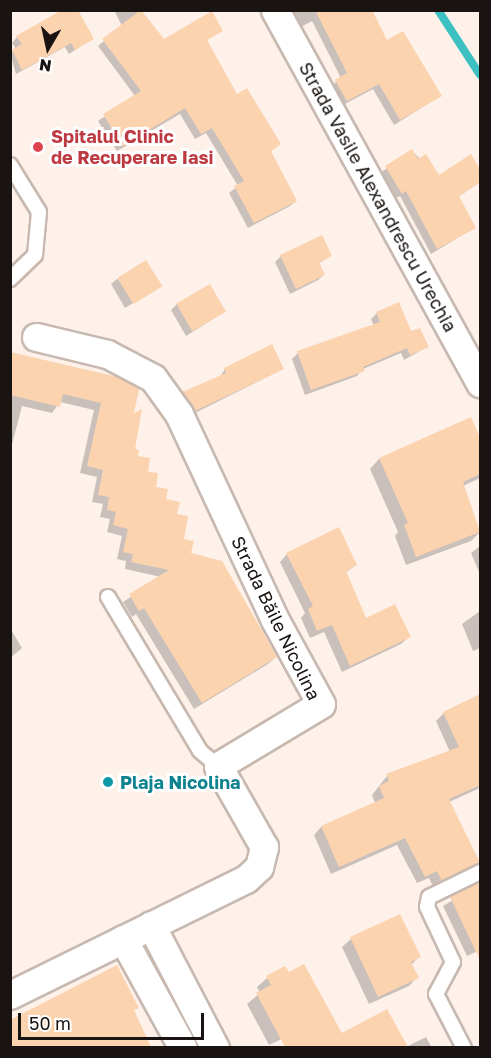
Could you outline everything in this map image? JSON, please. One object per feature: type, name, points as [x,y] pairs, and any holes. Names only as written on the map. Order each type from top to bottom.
[{"type":"street","name":"Strada Vasile Alexandrescu Urechia","points":[[275,10],[480,383]]},
{"type":"street","name":"Strada Băile Nicolina","points":[[36,337],[107,354],[153,378],[179,414],[275,620],[321,705],[218,766]]},
{"type":"street","points":[[10,995],[246,879],[259,867],[264,847],[218,766]]},
{"type":"street","points":[[151,925],[215,1047]]},
{"type":"street","points":[[123,939],[183,1047]]},
{"type":"lane","points":[[10,165],[39,212],[35,255],[10,279]]},
{"type":"lane","points":[[108,597],[200,751],[218,766]]},
{"type":"lane","points":[[464,1047],[436,994],[453,962],[427,907],[429,897],[480,872]]},
{"type":"building","points":[[62,10],[78,10],[94,39],[75,50],[71,43],[22,70],[12,50],[22,44],[16,36]]},
{"type":"building","points":[[141,10],[164,39],[212,11],[223,31],[207,40],[237,94],[247,88],[281,144],[271,151],[297,201],[254,223],[234,186],[244,181],[212,128],[201,134],[185,108],[123,146],[103,114],[141,91],[102,39]]},
{"type":"building","points":[[315,10],[372,10],[387,40],[403,31],[442,96],[400,120],[379,84],[347,101],[335,80],[347,73]]},
{"type":"building","points":[[412,149],[418,159],[426,154],[439,175],[471,154],[480,169],[480,182],[459,196],[476,228],[437,249],[406,191],[402,194],[385,166]]},
{"type":"building","points":[[322,235],[332,256],[319,262],[325,275],[296,289],[280,255]]},
{"type":"building","points":[[146,260],[162,286],[134,304],[117,278]]},
{"type":"building","points":[[210,284],[226,312],[192,331],[176,304]]},
{"type":"building","points":[[399,302],[411,331],[420,328],[429,347],[410,355],[407,348],[363,367],[365,371],[311,390],[297,351],[380,322],[376,312]]},
{"type":"building","points":[[272,344],[284,369],[195,411],[182,392],[226,373],[224,368]]},
{"type":"building","points":[[10,352],[118,377],[139,389],[134,413],[142,409],[135,449],[139,450],[138,456],[150,458],[148,472],[158,473],[156,487],[168,489],[166,499],[180,502],[177,514],[188,516],[184,539],[194,541],[191,553],[222,561],[277,657],[202,703],[144,608],[139,611],[129,594],[169,570],[131,562],[133,554],[123,552],[128,529],[113,525],[116,512],[107,510],[109,497],[98,495],[103,470],[87,466],[101,403],[63,394],[60,407],[10,395]]},
{"type":"building","points":[[471,417],[480,438],[480,474],[463,482],[480,532],[416,557],[404,525],[408,523],[379,458]]},
{"type":"building","points":[[339,527],[357,565],[346,571],[366,618],[395,604],[411,637],[350,666],[332,625],[317,631],[308,609],[313,606],[286,553]]},
{"type":"building","points":[[480,694],[480,793],[478,786],[449,799],[480,863],[442,881],[437,871],[425,877],[405,838],[339,867],[321,826],[384,798],[379,786],[389,781],[386,774],[459,747],[443,712]]},
{"type":"building","points":[[480,882],[480,960],[450,897]]},
{"type":"building","points":[[400,914],[421,957],[411,962],[419,978],[378,997],[350,937]]},
{"type":"building","points":[[304,964],[342,1033],[387,1009],[408,1047],[285,1047],[256,993],[271,985],[266,976],[285,966],[289,972]]},
{"type":"building","points":[[117,965],[139,1008],[134,1010],[151,1047],[10,1047],[10,1020]]},
{"type":"waterway","points":[[438,10],[480,75]]},
{"type":"place","name":"Spitalul Clinic de Recuperare Iasi","points":[[38,147]]},
{"type":"place","name":"Plaja Nicolina","points":[[108,782]]}]
